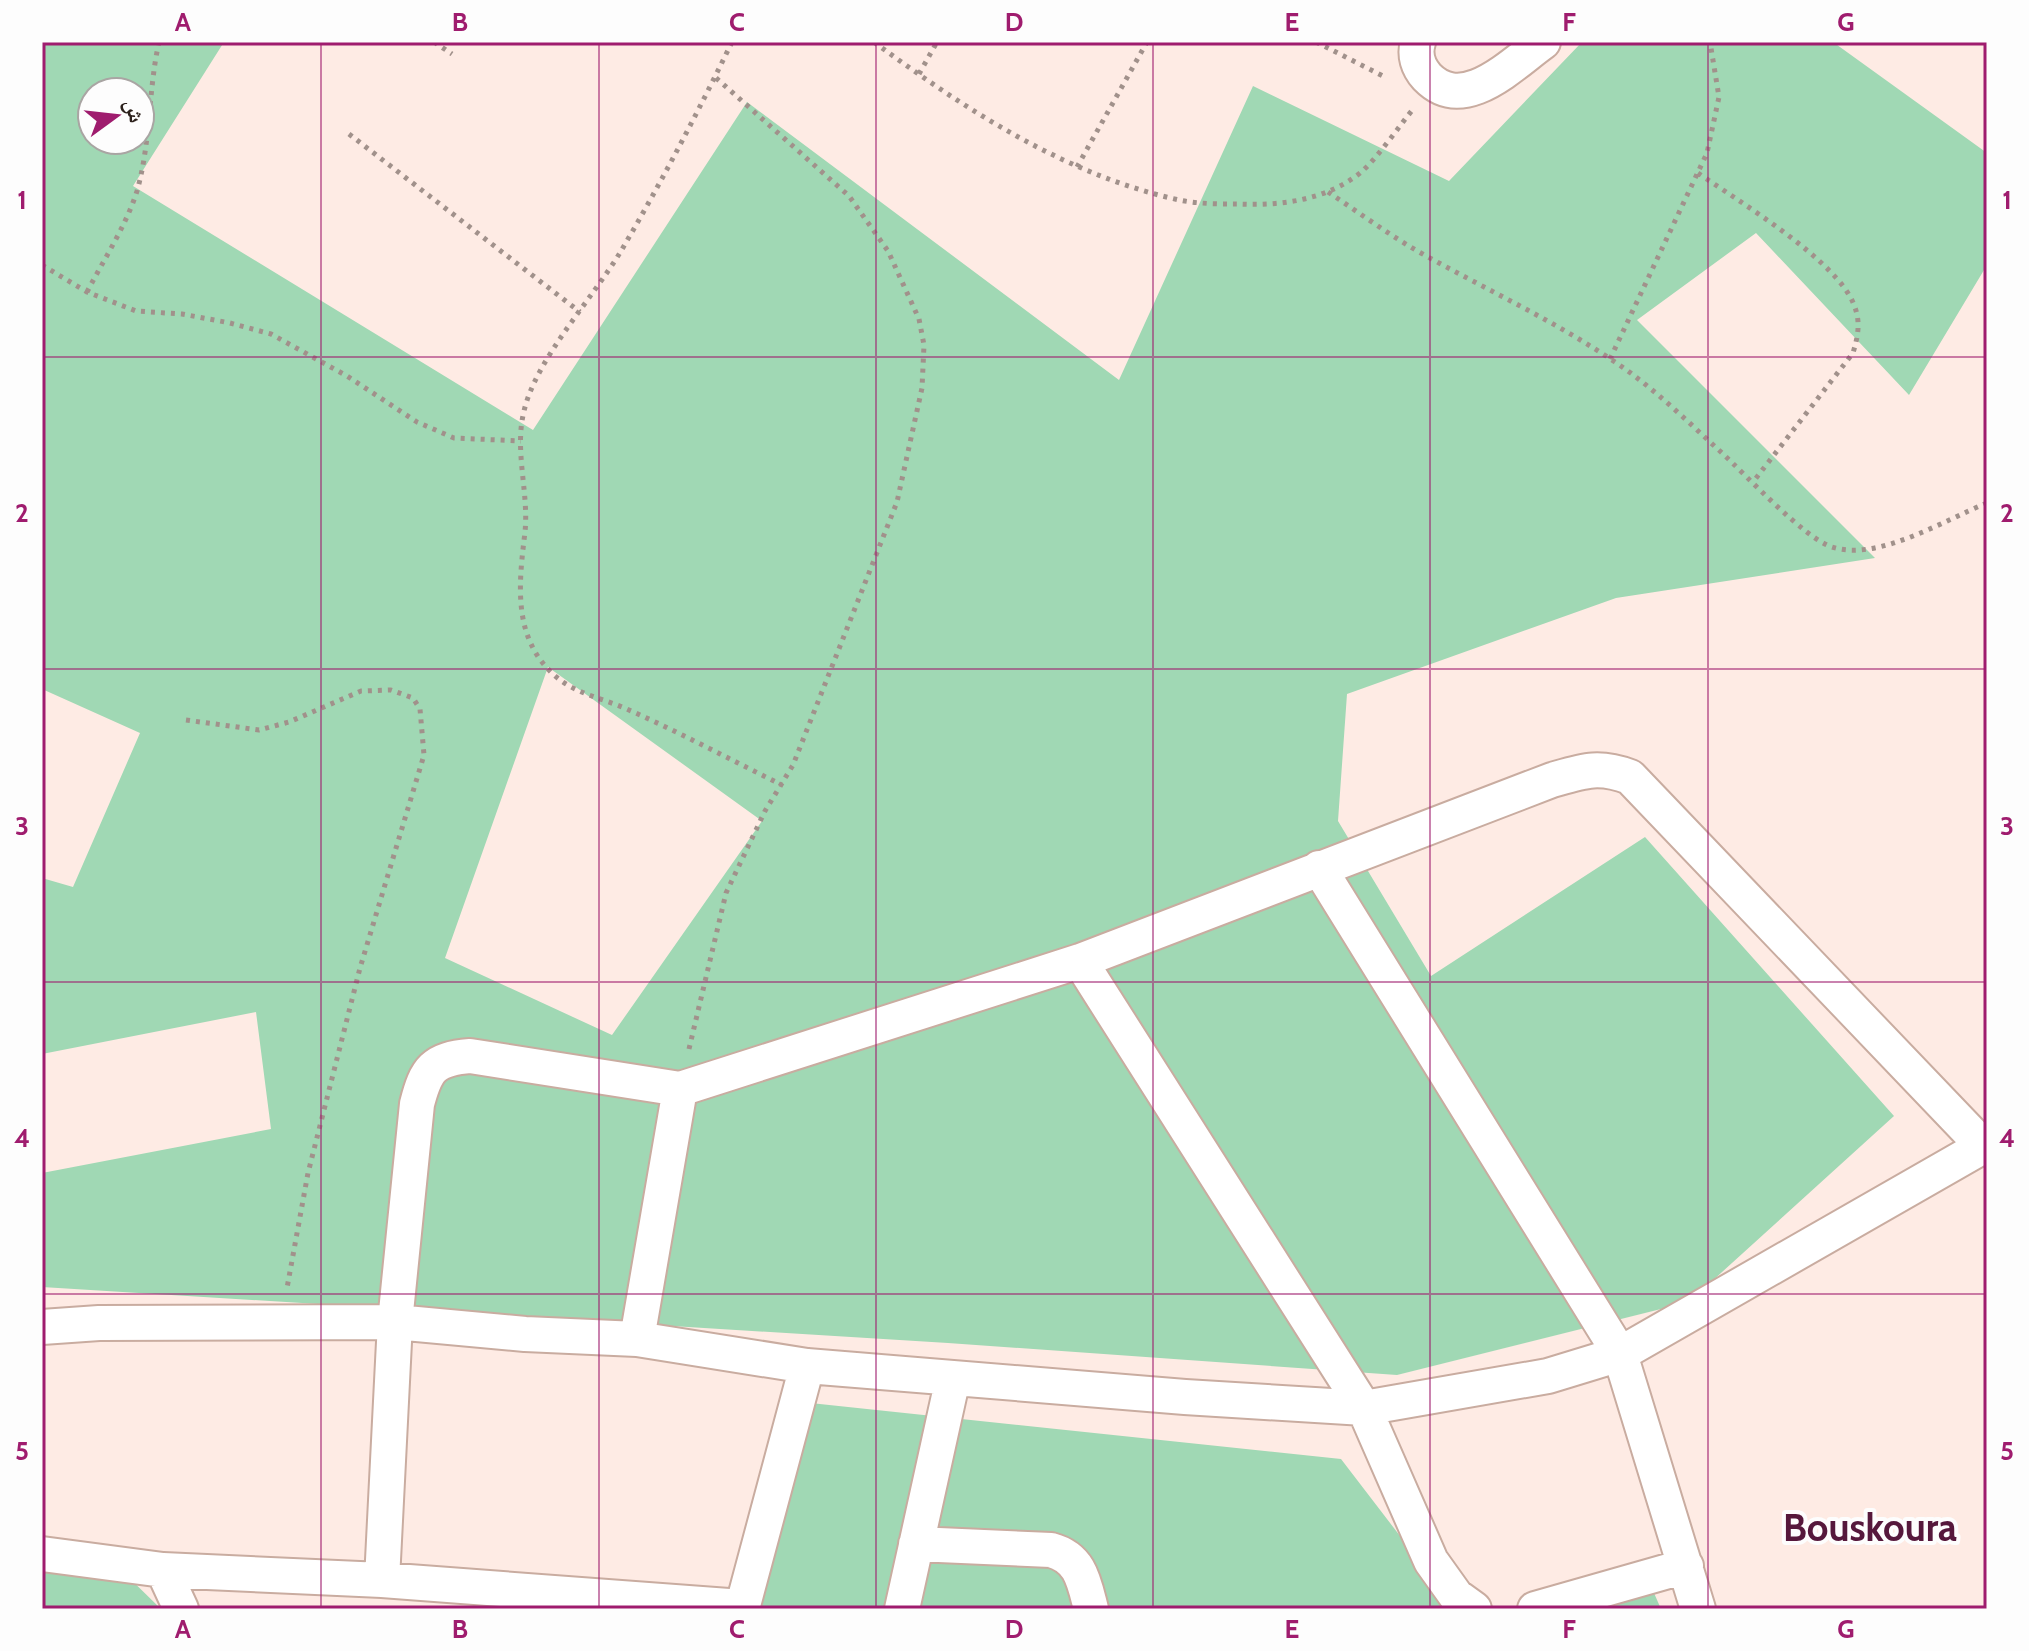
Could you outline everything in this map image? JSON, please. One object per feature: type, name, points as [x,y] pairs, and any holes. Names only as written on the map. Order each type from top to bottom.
[{"type":"street","points":[[1418,42],[1415,50],[1428,90],[1470,90],[1543,42]]},
{"type":"street","points":[[42,1327],[99,1323],[395,1322],[525,1334],[637,1339],[807,1366],[1185,1397],[1364,1408],[1548,1376],[1620,1354],[1985,1145],[1630,777],[1609,769],[1590,769],[1552,780],[1080,961],[680,1089],[470,1056],[448,1058],[436,1064],[423,1079],[417,1104],[395,1322],[382,1580]]},
{"type":"street","points":[[1319,868],[1620,1354],[1698,1609]]},
{"type":"street","points":[[1080,961],[1364,1408],[1431,1561],[1456,1596],[1474,1609]]},
{"type":"street","points":[[637,1339],[680,1089]]},
{"type":"street","points":[[42,1554],[163,1570],[382,1580],[742,1608],[807,1366]]},
{"type":"street","points":[[902,1609],[953,1378]]},
{"type":"street","points":[[916,1544],[1062,1553],[1079,1568],[1091,1609]]},
{"type":"street","points":[[1535,1609],[1686,1566]]},
{"type":"street","points":[[163,1570],[181,1609]]},
{"type":"path","points":[[87,292],[138,188],[159,42]]},
{"type":"path","points":[[434,42],[452,54]]},
{"type":"path","points":[[732,42],[620,252],[538,375],[524,411],[521,441],[526,526],[520,571],[521,617],[527,638],[537,655],[553,674],[574,690],[626,708],[782,785]]},
{"type":"path","points":[[874,42],[1016,135],[1077,167],[1120,184],[1182,201],[1264,205],[1328,192],[1361,173],[1428,90],[1316,42]]},
{"type":"path","points":[[919,74],[937,42]]},
{"type":"path","points":[[1077,167],[1147,42]]},
{"type":"path","points":[[1610,359],[1698,173],[1713,132],[1719,97],[1710,42]]},
{"type":"path","points":[[680,1089],[726,893],[765,811],[793,765],[897,502],[922,388],[924,345],[919,319],[888,251],[849,196],[715,77]]},
{"type":"path","points":[[349,134],[580,312]]},
{"type":"path","points":[[1698,173],[1831,272],[1853,301],[1858,316],[1859,333],[1853,353],[1753,483]]},
{"type":"path","points":[[1328,192],[1416,250],[1521,306],[1610,359],[1672,408],[1820,541],[1844,550],[1863,550],[1902,540],[1987,503]]},
{"type":"path","points":[[42,265],[87,292],[136,311],[194,316],[271,334],[347,376],[417,422],[454,438],[521,441]]},
{"type":"path","points":[[186,720],[259,730],[289,722],[361,691],[391,690],[413,698],[420,709],[424,755],[349,1012],[308,1173],[281,1322]]},
{"type":"green space","points":[[42,42],[224,42],[156,150],[156,76],[76,76],[76,156],[152,156],[133,186],[533,430],[747,102],[1119,380],[1253,86],[1449,181],[1582,42],[1833,42],[1987,153],[1987,265],[1909,395],[1756,233],[1637,320],[1875,558],[1616,598],[1347,694],[1338,821],[1431,976],[1645,837],[1894,1116],[1689,1302],[1397,1375],[948,1343],[42,1287],[42,1173],[271,1129],[256,1012],[42,1054],[42,878],[73,887],[140,733],[42,689]],"holes":[[[548,667],[762,821],[612,1035],[445,958]]]},
{"type":"green space","points":[[782,1400],[1341,1459],[1456,1609],[727,1609]]},
{"type":"green space","points":[[42,1546],[114,1563],[161,1609],[42,1609]]},
{"type":"green space","points":[[1647,1577],[1661,1609],[1523,1609]]},
{"type":"district","name":"Bouskoura","points":[[1870,1527]]}]
